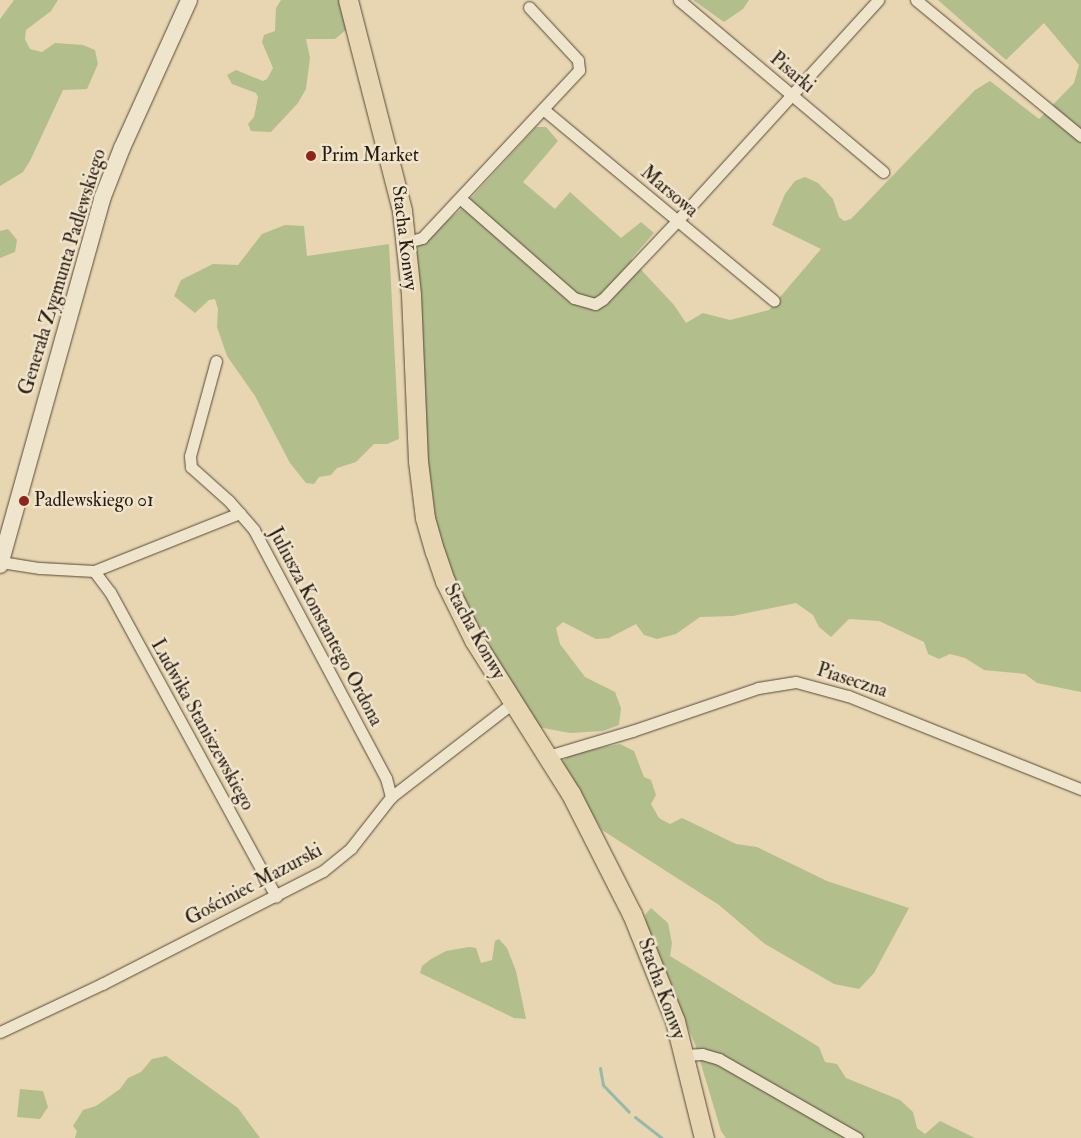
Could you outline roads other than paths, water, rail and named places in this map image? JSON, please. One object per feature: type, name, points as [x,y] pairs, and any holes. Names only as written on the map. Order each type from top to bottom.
[{"type":"main road","name":"Stacha Konwy","points":[[348,0],[396,177],[407,242],[418,461],[426,518],[445,581],[457,608],[593,833],[632,914],[666,994],[684,1055],[704,1138]]},
{"type":"street","name":"Generała Zygmunta Padlewskiego","points":[[0,563],[102,199],[189,0]]},
{"type":"street","name":"Pisarki","points":[[679,0],[883,172]]},
{"type":"street","points":[[461,199],[574,298],[586,304],[603,299],[677,221],[878,0]]},
{"type":"street","points":[[916,0],[1081,136]]},
{"type":"street","points":[[407,242],[422,238],[461,199],[576,75],[580,62],[529,7]]},
{"type":"street","name":"Marsowa","points":[[543,109],[774,301]]},
{"type":"street","name":"Juliusza Konstantego Ordona","points":[[216,361],[190,461],[197,475],[240,513],[254,530],[296,604],[386,778],[391,797]]},
{"type":"street","points":[[0,563],[22,567],[94,571],[240,513]]},
{"type":"street","name":"Ludwika Staniszewskiego","points":[[94,571],[110,592],[276,897]]},
{"type":"street","name":"Piaseczna","points":[[548,756],[632,731],[758,688],[796,682],[848,696],[1081,789]]},
{"type":"street","name":"Gościniec Mazurski","points":[[0,1032],[276,897],[344,855],[386,808],[391,797],[514,702]]},
{"type":"street","points":[[684,1055],[702,1054],[719,1059],[857,1138]]},
{"type":"waterway","points":[[600,1068],[603,1085],[629,1112]]},
{"type":"waterway","points":[[635,1117],[662,1138]]},
{"type":"place","name":"Prim Market","points":[[311,156]]},
{"type":"place","name":"Padlewskiego 01","points":[[24,501]]}]
